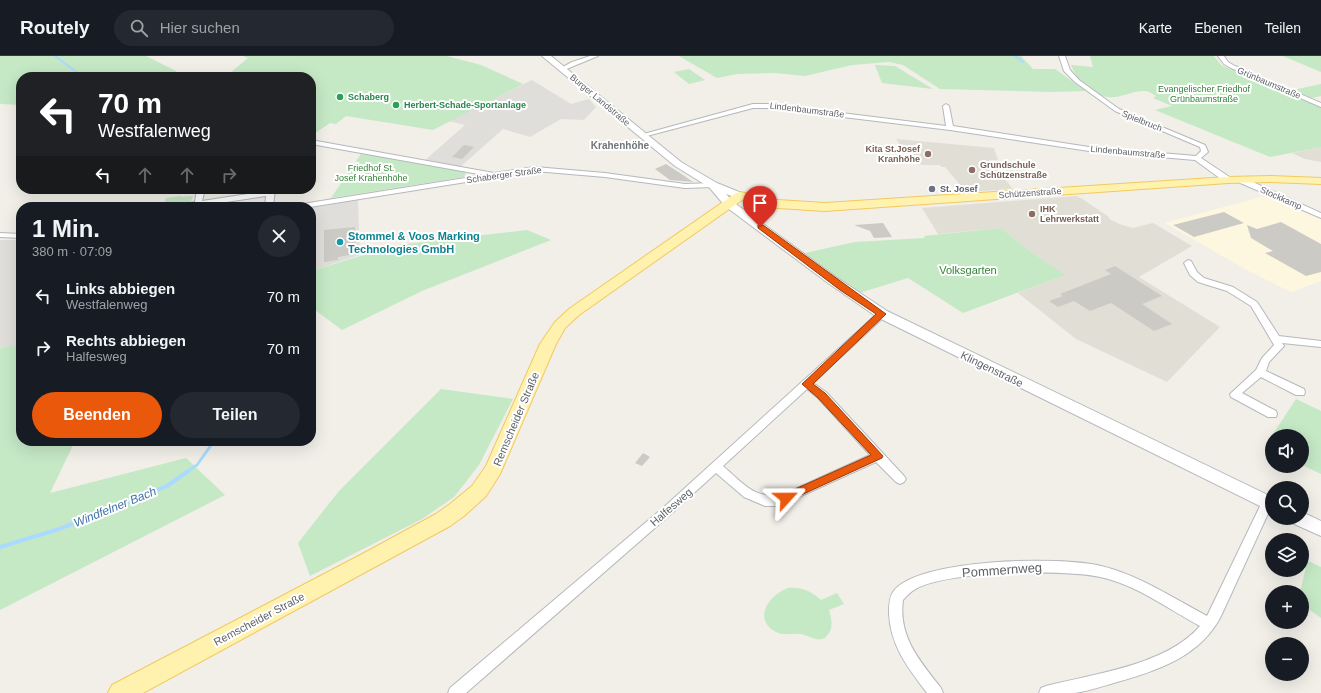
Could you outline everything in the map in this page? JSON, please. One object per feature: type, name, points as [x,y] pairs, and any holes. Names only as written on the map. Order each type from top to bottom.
[{"type":"main road","name":"Schützenstraße","points":[[735,200],[804,207],[825,207],[1228,180],[1283,179],[1321,181]]},
{"type":"main road","name":"Remscheider Straße","points":[[120,693],[375,557],[443,520],[457,510],[478,491],[494,469],[548,344],[560,325],[586,304],[735,200]]},
{"type":"street","name":"Burger Landstraße","points":[[546,56],[678,164],[735,200]]},
{"type":"street","points":[[562,69],[595,56]]},
{"type":"street","name":"Spielbruch","points":[[1062,56],[1067,71],[1077,82],[1114,108],[1201,145],[1205,149],[1205,152],[1197,158]]},
{"type":"street","name":"Grünbaumstraße","points":[[1221,56],[1226,63],[1233,67],[1321,105]]},
{"type":"street","name":"Lindenbaumstraße","points":[[642,135],[753,106],[764,105],[950,128],[1089,149],[1197,158]]},
{"type":"street","points":[[946,106],[950,128]]},
{"type":"street","points":[[316,143],[497,175]]},
{"type":"street","points":[[1197,158],[1228,180]]},
{"type":"street","name":"Schaberger Straße","points":[[316,204],[535,169],[624,177],[685,186],[713,185]]},
{"type":"street","name":"Stockkamp","points":[[1241,180],[1321,216]]},
{"type":"street","points":[[209,202],[254,194]]},
{"type":"street","name":"Klingenstraße","points":[[735,200],[838,284],[882,314],[1265,502]]},
{"type":"street","points":[[0,235],[16,236]]},
{"type":"street","points":[[1188,263],[1193,273],[1201,280],[1230,289],[1254,304],[1276,339],[1279,346],[1264,360],[1260,372],[1235,394],[1272,414]]},
{"type":"street","name":"Halfesweg","points":[[455,693],[716,466],[882,314]]},
{"type":"street","points":[[1276,339],[1321,344]]},
{"type":"street","points":[[1260,372],[1300,392]]},
{"type":"street","points":[[807,384],[822,395],[900,479]]},
{"type":"street","points":[[716,466],[754,498],[770,502],[781,500],[796,494],[878,456]]},
{"type":"street","points":[[1046,693],[1157,663],[1181,651],[1195,641],[1209,624],[1265,514]]},
{"type":"street","points":[[1309,523],[1321,529]]},
{"type":"street","name":"Pommernweg","points":[[936,693],[904,649],[898,636],[896,622],[896,602],[900,592],[909,584],[935,576],[1002,568],[1051,567],[1094,570],[1129,582],[1209,624]]},
{"type":"shaded area","points":[[532,80],[571,104],[589,99],[596,107],[584,120],[561,119],[530,137],[503,129],[459,168],[423,162],[465,125],[449,121]]},
{"type":"shaded area","name":"Grundschule Schützenstraße","points":[[896,139],[994,148],[998,160],[989,160],[1013,189],[966,192],[945,167],[941,167],[940,165],[913,163]]},
{"type":"shaded area","points":[[1321,147],[1321,162],[1305,159],[1292,153]]},
{"type":"shaded area","points":[[1268,195],[1321,217],[1321,281],[1291,292],[1243,268],[1165,223]]},
{"type":"shaded area","points":[[1076,196],[1109,217],[1109,219],[1122,225],[1133,228],[1153,223],[1192,246],[1139,277],[1220,327],[1167,382],[1076,339],[1018,293],[1064,275],[1028,250],[1001,228],[938,234],[922,208]]},
{"type":"shaded area","points":[[358,200],[360,255],[316,269],[316,207]]},
{"type":"shaded area","points":[[0,240],[16,240],[16,345],[0,348]]},
{"type":"green space","points":[[0,56],[146,56],[176,71],[16,72],[16,105],[0,103]]},
{"type":"green space","name":"Herbert-Schade-Sportanlage","points":[[243,56],[447,56],[481,65],[523,84],[433,130],[346,116],[336,124],[330,123],[316,133],[316,72],[231,72],[248,58]]},
{"type":"green space","points":[[679,56],[1021,56],[1033,69],[1055,69],[1086,91],[1051,92],[940,89],[903,65],[889,62],[852,65],[805,76],[775,73],[737,74],[717,78]]},
{"type":"green space","name":"Evangelischer Friedhof Grünbaumstraße","points":[[1090,56],[1214,56],[1221,65],[1321,108],[1321,147],[1270,157],[1155,110],[1172,106],[1153,98],[1156,96],[1151,93],[1140,91],[1122,96],[1102,96],[1085,86],[1071,65],[1093,67]]},
{"type":"green space","points":[[1283,56],[1321,56],[1321,72]]},
{"type":"green space","points":[[875,65],[895,66],[933,89],[882,83]]},
{"type":"green space","points":[[689,69],[705,80],[689,84],[674,72]]},
{"type":"green space","points":[[1321,84],[1321,96],[1312,98],[1293,90]]},
{"type":"green space","name":"Friedhof St. Josef Krahenhöhe","points":[[361,154],[467,170],[464,177],[331,198]]},
{"type":"green space","points":[[193,196],[190,202],[165,202],[166,198]]},
{"type":"green space","name":"Volksgarten","points":[[1001,228],[1028,250],[1065,275],[963,313],[908,278],[859,293],[805,253],[855,242],[925,238],[924,236]]},
{"type":"green space","points":[[527,230],[551,240],[422,291],[342,330],[316,311],[316,269],[397,245]]},
{"type":"green space","points":[[16,345],[16,446],[73,446],[50,493],[186,458],[225,495],[0,610],[0,348]]},
{"type":"green space","points":[[441,389],[513,399],[479,465],[454,497],[422,519],[310,576],[298,543],[339,491]]},
{"type":"green space","points":[[1296,399],[1321,411],[1321,474],[1309,468],[1309,429],[1276,429]]},
{"type":"green space","points":[[1309,561],[1321,567],[1321,618],[1309,609],[1309,585],[1302,585],[1304,577],[1309,577]]},
{"type":"green space","points":[[788,588],[806,590],[821,600],[837,593],[844,604],[829,610],[832,625],[828,635],[825,638],[813,638],[801,634],[782,634],[769,627],[765,621],[764,614],[766,608],[775,596]]},
{"type":"building","points":[[464,145],[474,147],[462,159],[452,157]]},
{"type":"building","points":[[666,164],[693,182],[670,180],[655,169]]},
{"type":"building","points":[[1224,212],[1244,223],[1194,237],[1173,225]]},
{"type":"building","points":[[1281,222],[1321,244],[1321,272],[1306,276],[1265,253],[1273,251],[1251,238],[1247,225],[1257,229]]},
{"type":"building","points":[[883,223],[892,237],[874,238],[870,231],[854,225]]},
{"type":"building","name":"Stommel & Voos Marking Technologies GmbH","points":[[355,227],[356,254],[338,257],[338,260],[324,262],[324,230]]},
{"type":"building","points":[[1115,266],[1162,296],[1142,304],[1172,324],[1154,331],[1111,303],[1090,311],[1074,301],[1058,307],[1049,301],[1063,296],[1060,294],[1111,274],[1105,270]]},
{"type":"building","points":[[643,453],[650,457],[642,466],[635,463]]},
{"type":"waterway","points":[[55,56],[76,72]]},
{"type":"waterway","points":[[1015,56],[1023,62]]},
{"type":"waterway","name":"Windfelner Bach","points":[[185,473],[197,465],[210,446]]},
{"type":"waterway","name":"Windfelner Bach","points":[[0,547],[59,529],[167,486],[187,472]]},
{"type":"place","name":"Schaberg","points":[[340,97]]},
{"type":"place","name":"Herbert-Schade-Sportanlage","points":[[396,105]]},
{"type":"place","name":"Kita St.Josef Kranhöhe","points":[[928,154]]},
{"type":"place","name":"Grundschule Schützenstraße","points":[[972,170]]},
{"type":"place","name":"St. Josef","points":[[932,189]]},
{"type":"place","name":"IHK Lehrwerkstatt","points":[[1032,214]]},
{"type":"place","name":"Stommel & Voos Marking Technologies GmbH","points":[[340,242]]},
{"type":"district","name":"Krahenhöhe","points":[[620,145]]},
{"type":"route","points":[[760,227],[843,288],[882,314],[807,384],[822,395],[878,456],[786,498]]}]
